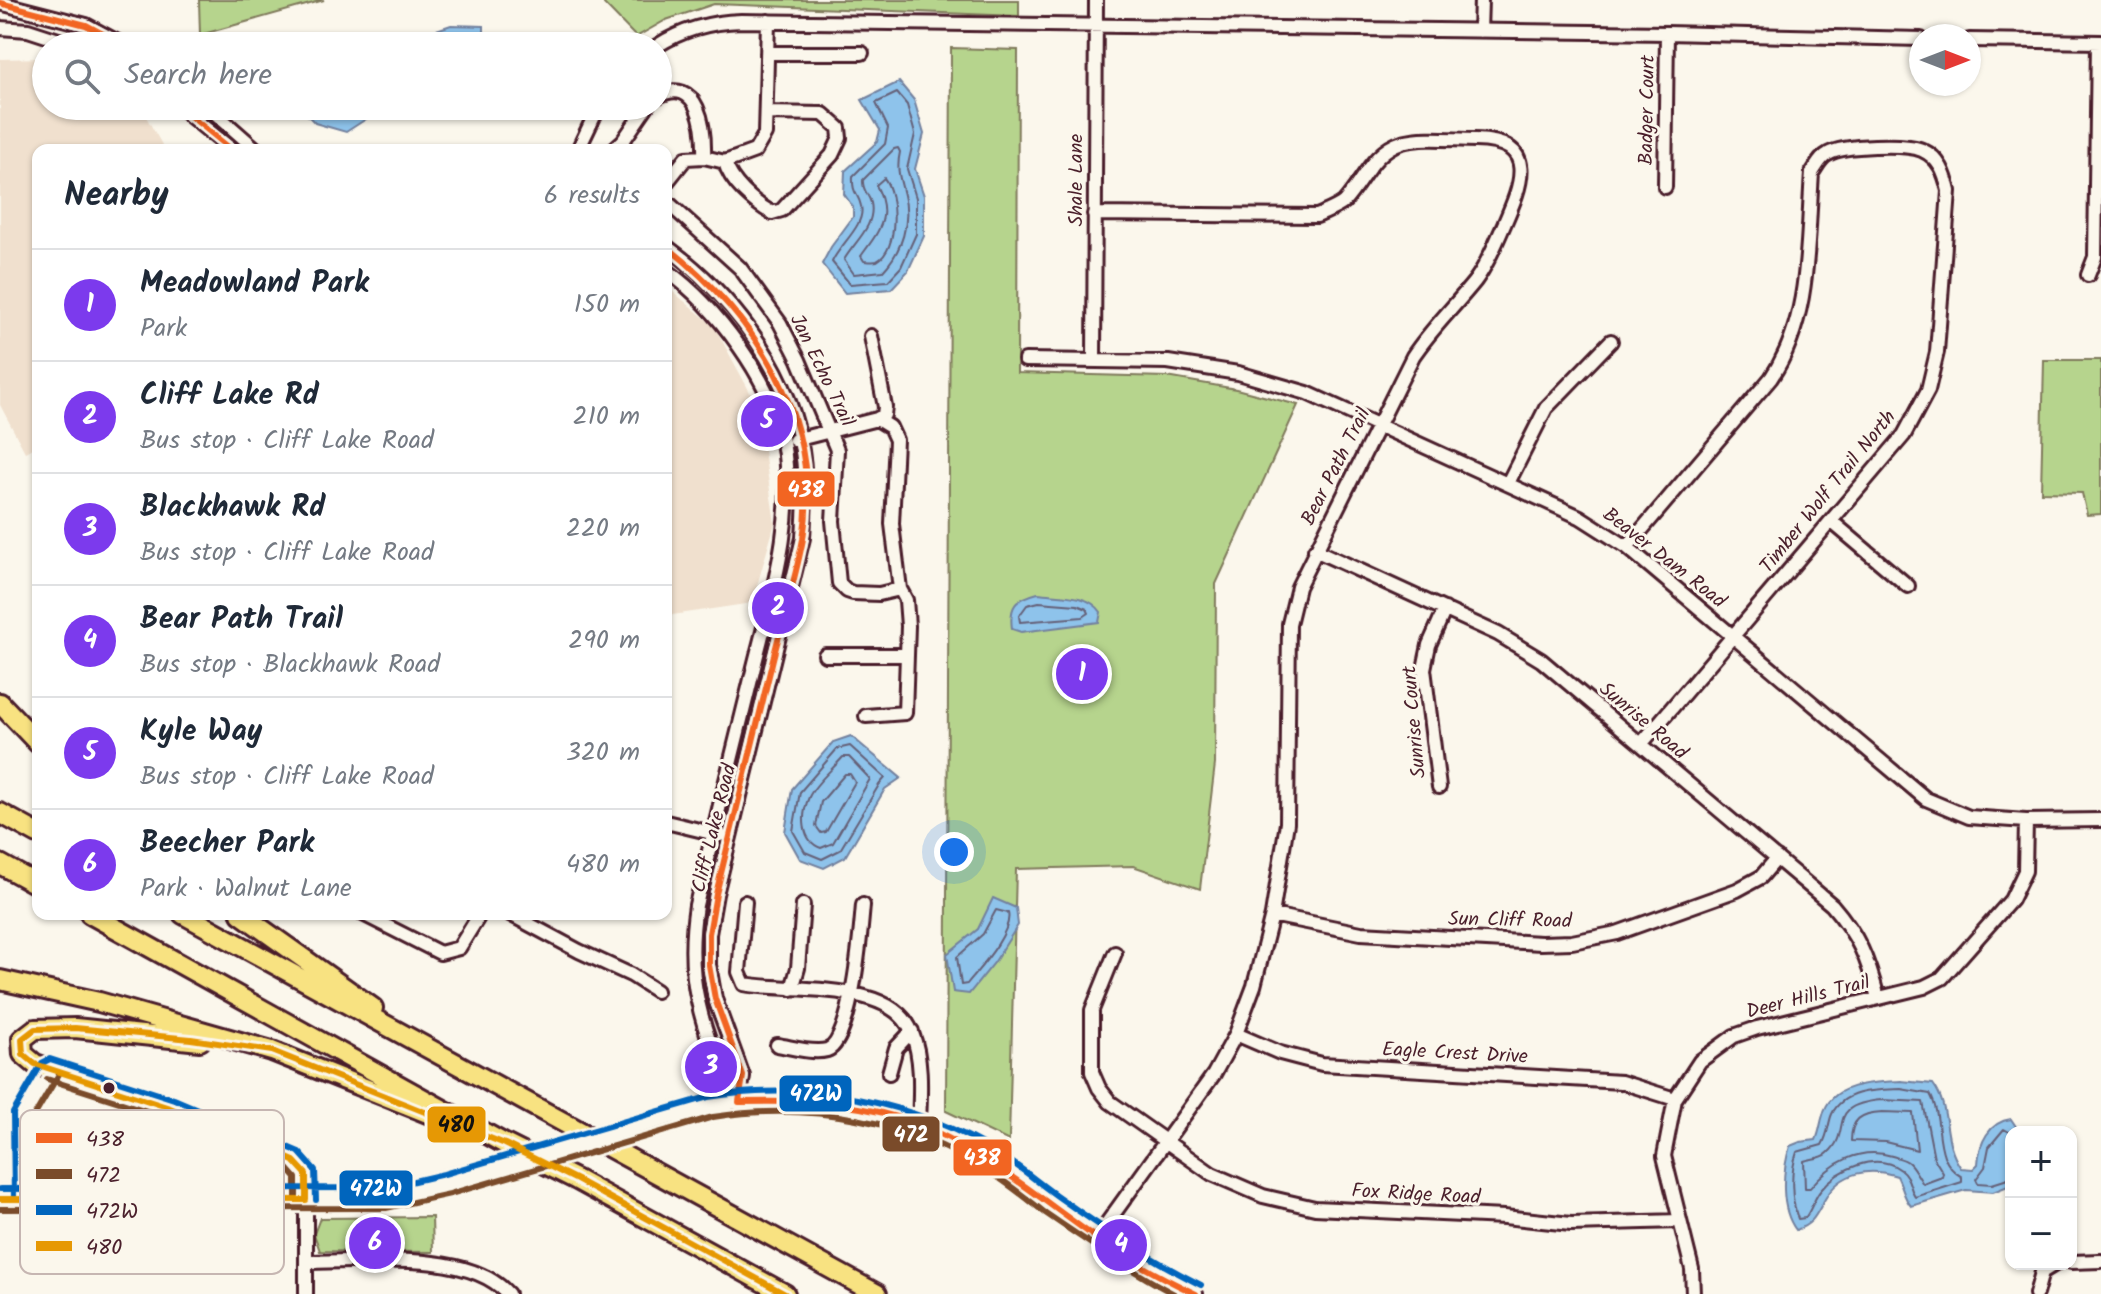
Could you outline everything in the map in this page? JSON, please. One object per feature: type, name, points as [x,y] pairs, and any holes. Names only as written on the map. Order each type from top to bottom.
[{"type":"highway","points":[[0,703],[32,737]]},
{"type":"highway","points":[[0,813],[32,831]]},
{"type":"highway","points":[[0,864],[32,882]]},
{"type":"highway","points":[[101,920],[505,1144],[785,1294]]},
{"type":"highway","points":[[194,920],[877,1294]]},
{"type":"highway","points":[[249,920],[447,1060]]},
{"type":"highway","points":[[0,980],[99,1002],[272,1051],[505,1144]]},
{"type":"highway","points":[[50,1069],[35,1064],[23,1054],[22,1039],[35,1029],[89,1029],[272,1051]]},
{"type":"street","name":"Shale Lane","points":[[1094,360],[1096,0]]},
{"type":"street","points":[[1480,31],[1481,0]]},
{"type":"street","points":[[0,3],[86,25],[99,32]]},
{"type":"street","points":[[672,176],[686,158],[704,157],[725,162],[755,151],[765,134],[768,21]]},
{"type":"street","points":[[672,38],[691,28],[716,22],[768,21],[1909,39]]},
{"type":"street","points":[[0,28],[34,32]]},
{"type":"street","name":"Badger Court","points":[[1665,187],[1667,33]]},
{"type":"street","points":[[1981,40],[2100,43],[2095,257],[2088,275]]},
{"type":"street","points":[[767,53],[862,53]]},
{"type":"street","points":[[672,90],[690,97],[703,124],[704,157]]},
{"type":"street","points":[[725,162],[728,174],[772,213],[782,210],[838,146],[839,128],[823,114],[766,113]]},
{"type":"street","points":[[195,120],[225,144]]},
{"type":"street","points":[[223,120],[250,144]]},
{"type":"street","points":[[581,144],[592,120]]},
{"type":"street","points":[[620,144],[637,120]]},
{"type":"street","name":"Bear Path Trail","points":[[1094,214],[1317,216],[1342,204],[1375,159],[1400,143],[1418,140],[1490,140],[1513,152],[1522,175],[1520,187],[1492,252],[1476,280],[1420,344],[1298,587],[1289,624],[1287,823],[1272,915],[1254,986],[1236,1034],[1214,1074],[1097,1237]]},
{"type":"street","name":"Timber Wolf Trail North","points":[[1627,547],[1771,378],[1786,356],[1801,311],[1812,173],[1823,156],[1842,147],[1909,147],[1924,150],[1943,167],[1949,191],[1937,352],[1928,390],[1904,435],[1642,743]]},
{"type":"street","name":"Jan Echo Trail","points":[[672,206],[740,268],[780,323],[799,360],[837,450],[833,512],[839,583],[853,593],[879,594],[900,589]]},
{"type":"street","name":"Cliff Lake Road","points":[[672,250],[691,264],[724,297],[751,333],[782,389],[800,439],[805,477],[803,538],[716,894],[709,934],[709,965],[715,999],[743,1076],[739,1102]]},
{"type":"street","name":"Cliff Lake Road","points":[[672,274],[686,285],[727,332],[762,383],[775,411],[783,442],[785,527],[691,935],[691,973],[698,1010],[725,1083],[739,1102]]},
{"type":"street","points":[[783,442],[828,433],[884,415],[871,336]]},
{"type":"street","points":[[1508,483],[1546,408],[1611,341]]},
{"type":"street","name":"Beaver Dam Road","points":[[1025,360],[1168,362],[1238,373],[1307,393],[1580,517],[1627,547],[1926,799],[1969,817],[2026,821],[2101,820]]},
{"type":"street","points":[[866,716],[905,713],[908,626],[892,524],[896,440],[890,427],[877,419]]},
{"type":"street","points":[[1831,521],[1908,586]]},
{"type":"street","name":"Sunrise Road","points":[[1315,550],[1498,634],[1541,660],[1832,905],[1851,927],[1868,959],[1878,998]]},
{"type":"street","name":"Sunrise Court","points":[[1439,787],[1424,669],[1429,645],[1445,609]]},
{"type":"street","points":[[825,655],[906,655]]},
{"type":"street","name":"Deer Hills Trail","points":[[1693,1294],[1692,1269],[1664,1156],[1675,1099],[1700,1061],[1734,1036],[1757,1028],[1924,987],[1942,978],[2011,900],[2025,871],[2026,821]]},
{"type":"street","points":[[672,824],[731,838]]},
{"type":"street","name":"Sun Cliff Road","points":[[1272,915],[1361,933],[1572,942],[1617,933],[1737,890],[1761,877],[1777,858]]},
{"type":"street","points":[[745,902],[740,978],[744,984],[852,993],[878,999],[898,1013],[912,1031],[919,1066],[919,1124]]},
{"type":"street","points":[[792,989],[798,968],[803,905]]},
{"type":"street","points":[[777,1045],[819,1050],[833,1046],[857,976],[863,905]]},
{"type":"street","points":[[374,920],[429,950],[445,953],[455,951],[463,944],[477,920]]},
{"type":"street","points":[[521,920],[631,975],[656,991]]},
{"type":"street","name":"Fox Ridge Road","points":[[1115,953],[1092,1010],[1092,1072],[1099,1088],[1110,1102],[1212,1174],[1263,1196],[1315,1208],[1504,1217],[1571,1224],[1680,1221]]},
{"type":"street","points":[[889,1073],[896,1048],[912,1031]]},
{"type":"street","name":"Eagle Crest Drive","points":[[1236,1034],[1280,1053],[1322,1064],[1621,1082],[1675,1099]]},
{"type":"street","points":[[284,1200],[385,1198],[447,1184],[672,1117],[739,1102],[832,1103],[876,1111],[919,1124],[987,1158],[1150,1272],[1196,1294]]},
{"type":"street","points":[[0,1199],[20,1199]]},
{"type":"street","points":[[306,1200],[306,1294]]},
{"type":"street","points":[[2077,1262],[2101,1261]]},
{"type":"street","points":[[306,1262],[445,1262],[482,1273],[508,1294]]},
{"type":"street","points":[[2036,1294],[2045,1270]]},
{"type":"shaded area","points":[[32,58],[32,120],[148,120],[162,144],[32,144],[32,448],[25,452],[0,405],[0,59]]},
{"type":"shaded area","points":[[672,291],[714,326],[757,405],[775,523],[752,603],[672,615]]},
{"type":"green space","points":[[199,0],[324,0],[211,32],[200,32]]},
{"type":"green space","points":[[604,0],[1019,0],[1019,16],[714,4],[666,20],[645,32],[631,32],[604,4]]},
{"type":"green space","points":[[951,48],[1018,50],[1017,373],[1167,377],[1236,389],[1298,405],[1216,584],[1215,764],[1200,889],[1133,866],[1016,869],[1009,1141],[946,1111]]},
{"type":"green space","points":[[2044,360],[2101,360],[2101,514],[2087,515],[2082,493],[2041,492]]},
{"type":"green space","points":[[432,1217],[433,1252],[320,1251],[314,1234],[320,1218]]},
{"type":"water","points":[[451,25],[484,26],[484,32],[430,32]]},
{"type":"water","points":[[899,82],[914,100],[924,134],[915,169],[924,196],[924,236],[908,271],[891,289],[845,293],[822,264],[853,217],[853,207],[844,194],[845,171],[877,142],[880,130],[862,100]]},
{"type":"water","points":[[312,120],[364,120],[346,132]]},
{"type":"water","points":[[1038,593],[1089,601],[1101,612],[1099,622],[1021,632],[1012,629],[1015,605]]},
{"type":"water","points":[[851,736],[901,778],[885,789],[845,857],[824,868],[800,859],[785,832],[792,789],[833,742]]},
{"type":"water","points":[[993,898],[1016,908],[1018,925],[994,963],[969,994],[953,992],[947,954],[978,929]]},
{"type":"water","points":[[1901,1081],[1933,1084],[1943,1104],[1951,1147],[1961,1168],[1973,1169],[1978,1164],[1980,1149],[1991,1129],[2011,1119],[2016,1126],[2005,1126],[2005,1187],[1993,1192],[1966,1190],[1911,1206],[1897,1176],[1877,1172],[1857,1174],[1839,1182],[1811,1222],[1796,1230],[1787,1212],[1784,1190],[1790,1146],[1816,1140],[1823,1115],[1835,1096],[1867,1083]]},
{"type":"transit line","name":"438","points":[[0,3],[86,25],[99,32]]},
{"type":"transit line","name":"438","points":[[195,120],[225,144]]},
{"type":"transit line","name":"438","points":[[672,251],[728,305],[754,338],[776,374],[792,412],[803,453],[807,495],[800,555],[716,894],[709,934],[709,965],[715,999],[743,1076],[739,1102]]},
{"type":"transit line","name":"480","points":[[175,1110],[35,1064],[23,1054],[22,1039],[35,1029],[75,1028],[191,1039],[272,1051],[505,1144],[785,1294]]},
{"type":"transit line","name":"472W","points":[[14,1199],[13,1113],[42,1063],[50,1059],[200,1110]]},
{"type":"transit line","name":"472","points":[[38,1110],[59,1074]]},
{"type":"transit line","name":"472","points":[[47,1079],[144,1110]]},
{"type":"transit line","name":"472W","points":[[284,1188],[384,1188],[444,1174],[708,1097],[746,1093],[822,1094],[897,1108],[967,1136],[1009,1160],[1129,1244],[1201,1285]]},
{"type":"transit line","name":"438","points":[[739,1102],[839,1105],[878,1112],[924,1127],[976,1153],[1119,1253],[1196,1294]]},
{"type":"transit line","name":"472","points":[[284,1208],[386,1208],[450,1194],[713,1117],[749,1113],[821,1114],[891,1127],[958,1154],[997,1177],[1108,1255],[1174,1294]]},
{"type":"transit line","name":"472W","points":[[284,1146],[299,1152],[315,1170],[316,1200]]},
{"type":"transit line","name":"480","points":[[284,1157],[294,1161],[306,1174],[306,1200],[284,1200]]},
{"type":"transit line","name":"472","points":[[284,1167],[296,1178],[296,1200]]},
{"type":"transit line","name":"472W","points":[[0,1189],[20,1189]]},
{"type":"transit line","name":"480","points":[[0,1199],[20,1199]]},
{"type":"transit line","name":"472","points":[[0,1209],[20,1209]]},
{"type":"place","name":"Kyle Way","points":[[767,421]]},
{"type":"place","name":"Cliff Lake Rd","points":[[778,608]]},
{"type":"place","name":"Meadowland Park","points":[[1082,674]]},
{"type":"place","name":"Blackhawk Rd","points":[[711,1067]]},
{"type":"place","name":"Beecher Park","points":[[375,1243]]},
{"type":"place","name":"Bear Path Trail","points":[[1121,1245]]}]
